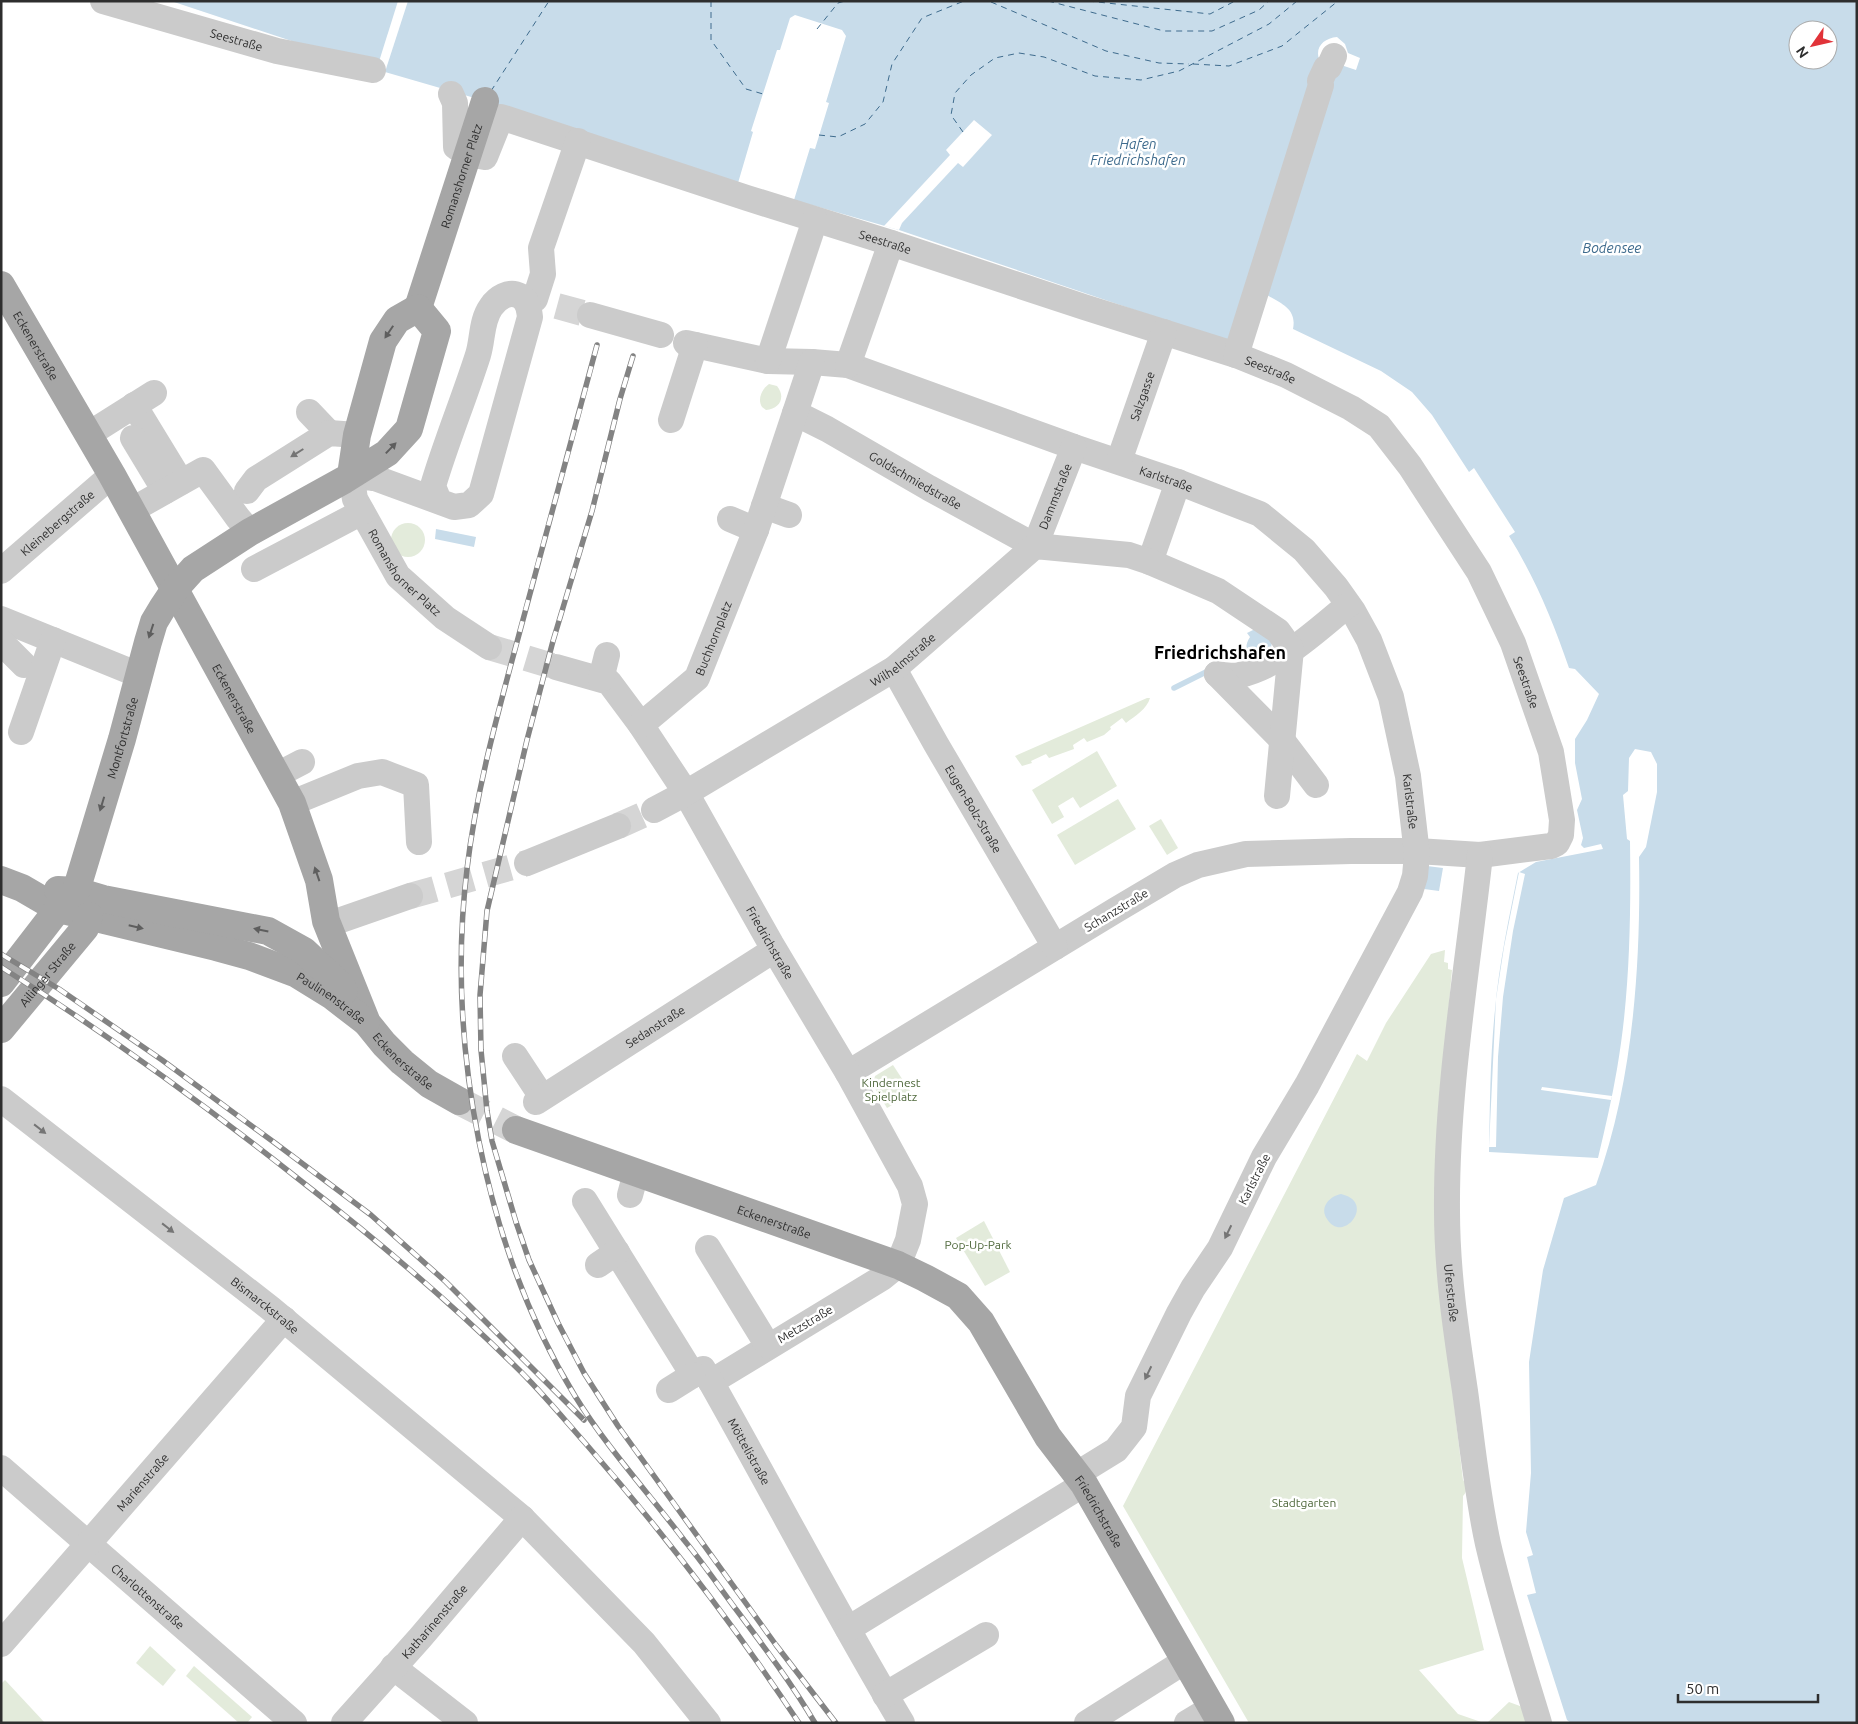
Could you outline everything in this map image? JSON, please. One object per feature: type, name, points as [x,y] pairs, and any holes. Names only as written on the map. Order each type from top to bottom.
[{"type":"main road","name":"Romanshorner Platz","points":[[363,477],[358,435],[383,341],[398,320],[418,308],[469,154],[493,109]]},
{"type":"main road","name":"Eckenerstraße","points":[[1,286],[132,510],[285,791],[319,880],[367,1023],[402,1062],[429,1084],[459,1101]]},
{"type":"main road","points":[[175,589],[194,569],[250,532],[363,477],[409,429],[437,331],[418,308]]},
{"type":"main road","name":"Montfortstraße","points":[[67,900],[122,739],[154,622],[175,589]]},
{"type":"main road","name":"Paulinenstraße","points":[[11,884],[67,900],[103,899],[268,931],[304,951],[339,984],[367,1023]]},
{"type":"main road","points":[[1,983],[67,900],[89,916]]},
{"type":"main road","name":"Paulinenstraße","points":[[89,916],[207,944],[249,956],[297,974],[331,995],[367,1023]]},
{"type":"main road","name":"Ailinger Straße","points":[[1,1029],[85,928],[89,916]]},
{"type":"main road","points":[[249,956],[296,956],[304,951],[333,921]]},
{"type":"main road","name":"Eckenerstraße","points":[[516,1130],[633,1184],[898,1265],[945,1288],[958,1296],[969,1308]]},
{"type":"main road","name":"Friedrichstraße","points":[[969,1308],[981,1322],[1048,1437],[1080,1479],[1217,1716]]},
{"type":"street","name":"Seestraße","points":[[103,1],[277,51],[373,70]]},
{"type":"street","points":[[1236,355],[1328,70]]},
{"type":"street","points":[[451,94],[455,103],[456,147],[469,154]]},
{"type":"street","name":"Seestraße","points":[[493,109],[578,142],[1236,355],[1286,375],[1351,408],[1379,426],[1410,466],[1446,521],[1479,572],[1498,608],[1513,643],[1550,752],[1562,820],[1561,835],[1557,843],[1551,846],[1480,855],[1417,852]]},
{"type":"street","points":[[363,477],[454,506],[469,505],[481,494],[530,316],[540,302],[543,274],[541,248],[578,142]]},
{"type":"street","points":[[768,361],[815,220]]},
{"type":"street","points":[[671,420],[691,344],[768,361],[848,365],[891,243]]},
{"type":"street","points":[[439,501],[433,486],[479,352],[485,319],[491,307],[502,296],[514,294],[540,302]]},
{"type":"street","points":[[590,315],[622,330],[661,335]]},
{"type":"street","name":"Salzgasse","points":[[1119,461],[1164,332]]},
{"type":"street","name":"Buchhornplatz","points":[[641,724],[697,678],[760,518],[812,362]]},
{"type":"street","name":"Karlstraße","points":[[848,365],[1074,447],[1178,482],[1260,514],[1304,550],[1348,604],[1369,640],[1391,697],[1408,776],[1417,852],[1415,876],[1406,903],[1307,1085],[1264,1156],[1220,1248],[1179,1313],[1138,1396],[1134,1427],[1116,1450],[1080,1479],[848,1629]]},
{"type":"street","points":[[89,434],[136,404],[173,487]]},
{"type":"street","points":[[309,412],[329,433]]},
{"type":"street","name":"Goldschmiedstraße","points":[[795,413],[827,429],[1035,546]]},
{"type":"street","points":[[247,491],[256,479],[329,433],[358,435]]},
{"type":"street","name":"Dammstraße","points":[[1035,546],[1074,447]]},
{"type":"street","points":[[363,477],[399,482],[421,478],[439,466]]},
{"type":"street","points":[[132,510],[202,470],[250,532]]},
{"type":"street","name":"Kleinebergstraße","points":[[1,571],[112,475]]},
{"type":"street","name":"Romanshorner Platz","points":[[363,477],[355,500],[398,576],[445,618],[488,647]]},
{"type":"street","points":[[1150,562],[1178,482]]},
{"type":"street","points":[[254,569],[362,512]]},
{"type":"street","points":[[730,518],[789,516]]},
{"type":"street","points":[[1035,546],[1129,555],[1150,562],[1218,590],[1278,631],[1291,649],[1277,796]]},
{"type":"street","name":"Wilhelmstraße","points":[[654,810],[686,793],[894,669],[1035,546]]},
{"type":"street","points":[[1316,785],[1282,740],[1217,674],[1240,675],[1273,662],[1348,604]]},
{"type":"street","points":[[1,619],[139,675]]},
{"type":"street","points":[[21,732],[53,640]]},
{"type":"street","points":[[1,642],[24,665]]},
{"type":"street","name":"Friedrichstraße","points":[[556,667],[604,667],[609,682],[641,724],[686,793],[774,950],[848,1073],[910,1186],[916,1204],[908,1240],[898,1265]]},
{"type":"street","name":"Eugen-Bolz-Straße","points":[[894,669],[1055,947]]},
{"type":"street","points":[[285,791],[361,761]]},
{"type":"street","points":[[285,791],[302,762]]},
{"type":"street","points":[[285,791],[382,772],[416,785],[420,842]]},
{"type":"street","points":[[527,863],[618,826]]},
{"type":"street","name":"Schanzstraße","points":[[848,1073],[1168,879],[1198,865],[1246,854],[1351,851],[1417,852]]},
{"type":"street","name":"Uferstraße","points":[[1480,855],[1450,1129],[1447,1209],[1448,1258],[1454,1316],[1488,1542],[1507,1617],[1539,1723]]},
{"type":"street","points":[[333,921],[410,896]]},
{"type":"street","name":"Sedanstraße","points":[[515,1056],[539,1099],[774,950]]},
{"type":"street","name":"Bismarckstraße","points":[[1,1099],[277,1314],[522,1518],[644,1643],[708,1723]]},
{"type":"street","name":"Möttelistraße","points":[[585,1201],[608,1258],[701,1376],[902,1723]]},
{"type":"street","points":[[708,1248],[768,1346]]},
{"type":"street","name":"Metzstraße","points":[[669,1390],[768,1346],[882,1278],[898,1265]]},
{"type":"street","name":"Marienstraße","points":[[1,1644],[88,1544],[277,1314]]},
{"type":"street","points":[[672,1329],[701,1376]]},
{"type":"street","name":"Charlottenstraße","points":[[1,1468],[294,1723]]},
{"type":"street","name":"Katharinenstraße","points":[[344,1723],[420,1638],[522,1518]]},
{"type":"street","points":[[885,1695],[986,1635]]},
{"type":"street","points":[[1087,1723],[1185,1661]]},
{"type":"street","points":[[393,1667],[465,1723]]},
{"type":"street","points":[[1187,1723],[1217,1716]]},
{"type":"green space","points":[[769,384],[777,386],[780,390],[781,398],[778,405],[766,410],[762,407],[760,398],[762,391]]},
{"type":"green space","points":[[408,523],[420,528],[425,540],[420,552],[408,557],[396,552],[391,540],[396,528]]},
{"type":"green space","points":[[1150,698],[1143,709],[1126,723],[1122,718],[1110,727],[1111,729],[1104,735],[1087,742],[1084,738],[1073,745],[1074,749],[1049,758],[1046,754],[1031,761],[1032,763],[1022,766],[1015,756]]},
{"type":"green space","points":[[1097,751],[1117,786],[1080,808],[1073,797],[1058,806],[1064,817],[1052,824],[1032,790]]},
{"type":"green space","points":[[1118,799],[1136,829],[1075,865],[1057,835]]},
{"type":"green space","points":[[1161,819],[1178,848],[1167,855],[1149,826]]},
{"type":"green space","name":"Stadtgarten","points":[[1445,950],[1444,962],[1448,963],[1448,969],[1452,970],[1440,1106],[1448,1353],[1463,1480],[1466,1488],[1463,1496],[1462,1558],[1484,1650],[1419,1670],[1458,1714],[1484,1723],[1249,1723],[1123,1506],[1357,1054],[1367,1061],[1386,1023],[1431,954]]},
{"type":"green space","name":"Kindernest Spielplatz","points":[[893,1065],[912,1094],[887,1108],[873,1085],[875,1076]]},
{"type":"green space","name":"Pop-Up-Park","points":[[984,1221],[1010,1272],[985,1286],[956,1238]]},
{"type":"green space","points":[[150,1646],[176,1670],[163,1686],[136,1663]]},
{"type":"green space","points":[[194,1666],[252,1717],[247,1723],[239,1723],[186,1676]]},
{"type":"green space","points":[[5,1680],[45,1723],[1,1723],[1,1684]]},
{"type":"green space","points":[[1509,1702],[1528,1709],[1532,1723],[1487,1723]]},
{"type":"water","name":"Bodensee","points":[[171,1],[1857,1],[1857,1723],[1571,1723],[1567,1720],[1527,1595],[1536,1593],[1527,1557],[1533,1555],[1526,1532],[1531,1473],[1529,1362],[1543,1270],[1564,1198],[1596,1185],[1609,1146],[1619,1106],[1632,1023],[1636,981],[1639,857],[1646,847],[1657,792],[1657,764],[1651,752],[1635,749],[1629,758],[1628,791],[1623,795],[1627,839],[1630,841],[1630,927],[1627,984],[1617,1069],[1598,1158],[1489,1152],[1493,1028],[1505,941],[1518,873],[1536,862],[1603,849],[1601,844],[1584,848],[1581,845],[1583,838],[1577,810],[1582,799],[1575,763],[1575,739],[1587,720],[1599,694],[1575,669],[1569,668],[1543,600],[1509,536],[1515,532],[1474,468],[1469,472],[1432,415],[1412,392],[1381,371],[1293,329],[1293,317],[1287,308],[1267,295],[1338,64],[1356,70],[1360,58],[1348,53],[1345,44],[1337,37],[1325,41],[1318,51],[1319,59],[1238,345],[899,230],[794,200],[810,148],[815,149],[829,103],[826,102],[846,36],[842,30],[795,15],[790,18],[780,50],[777,50],[751,131],[753,132],[738,183],[485,101],[385,72]]},
{"type":"water","points":[[436,529],[476,537],[474,547],[435,539]]},
{"type":"water","points":[[1255,629],[1272,641],[1271,649],[1252,657],[1247,650],[1247,643],[1250,637],[1247,633]]},
{"type":"water","points":[[1427,866],[1443,868],[1439,891],[1424,889]]},
{"type":"water","points":[[1341,1194],[1351,1198],[1356,1205],[1357,1212],[1354,1219],[1348,1225],[1341,1227],[1334,1226],[1327,1219],[1324,1210],[1327,1203],[1333,1197]]},
{"type":"pier","points":[[398,1],[408,1],[385,72],[377,68]]},
{"type":"pier","points":[[974,120],[992,135],[963,167],[958,163],[902,223],[899,230],[884,226],[950,155],[946,150]]},
{"type":"pier","points":[[1519,872],[1525,874],[1513,931],[1503,997],[1498,1057],[1496,1147],[1489,1147],[1496,999]]},
{"type":"pier","points":[[1542,1087],[1612,1096],[1611,1100],[1541,1090]]},
{"type":"waterway","points":[[1174,688],[1210,670]]},
{"type":"ferry route","points":[[491,91],[549,1]]},
{"type":"ferry route","points":[[711,1],[711,40],[746,89],[763,94]]},
{"type":"ferry route","points":[[817,29],[838,3],[845,1]]},
{"type":"ferry route","points":[[819,135],[838,137],[865,124],[883,102],[892,64],[922,18],[964,1]]},
{"type":"ferry route","points":[[980,1],[1025,1]]},
{"type":"ferry route","points":[[1048,1],[1164,31],[1212,31],[1259,10],[1269,1]]},
{"type":"ferry route","points":[[1088,1],[1210,14],[1235,1]]},
{"type":"ferry route","points":[[963,132],[951,115],[955,93],[971,75],[995,58],[1019,53],[1044,57],[1095,76],[1141,80],[1179,71],[1269,24],[1297,1]]},
{"type":"ferry route","points":[[1193,64],[1229,66],[1282,46],[1338,1]]},
{"type":"ferry route","points":[[991,2],[1106,51],[1159,63],[1189,64]]},
{"type":"tunnel","points":[[557,306],[590,315]]},
{"type":"tunnel","points":[[489,647],[556,667]]},
{"type":"tunnel","points":[[618,826],[654,810]]},
{"type":"tunnel","points":[[410,896],[527,863]]},
{"type":"tunnel","points":[[459,1101],[516,1130]]},
{"type":"railway","points":[[597,345],[502,698],[488,754],[471,840],[462,935],[462,1003],[468,1072],[479,1142],[495,1209],[517,1275],[543,1338],[575,1396],[614,1452],[705,1567],[778,1666],[815,1723]]},
{"type":"railway","points":[[633,356],[620,399],[592,511],[553,641],[527,740],[487,911],[480,995],[481,1050],[487,1111],[492,1141],[529,1260],[584,1373],[618,1426],[776,1645],[836,1723]]},
{"type":"railway","points":[[1,954],[59,989],[162,1060],[371,1215],[446,1282],[584,1420]]},
{"type":"railway","points":[[1,967],[114,1042],[188,1094],[260,1149],[380,1245],[489,1341],[542,1394],[643,1511],[749,1650],[799,1723]]},
{"type":"district","name":"Friedrichshafen","points":[[1220,652]]},
{"type":"water label","name":"Hafen Friedrichshafen","points":[[1138,152]]}]
